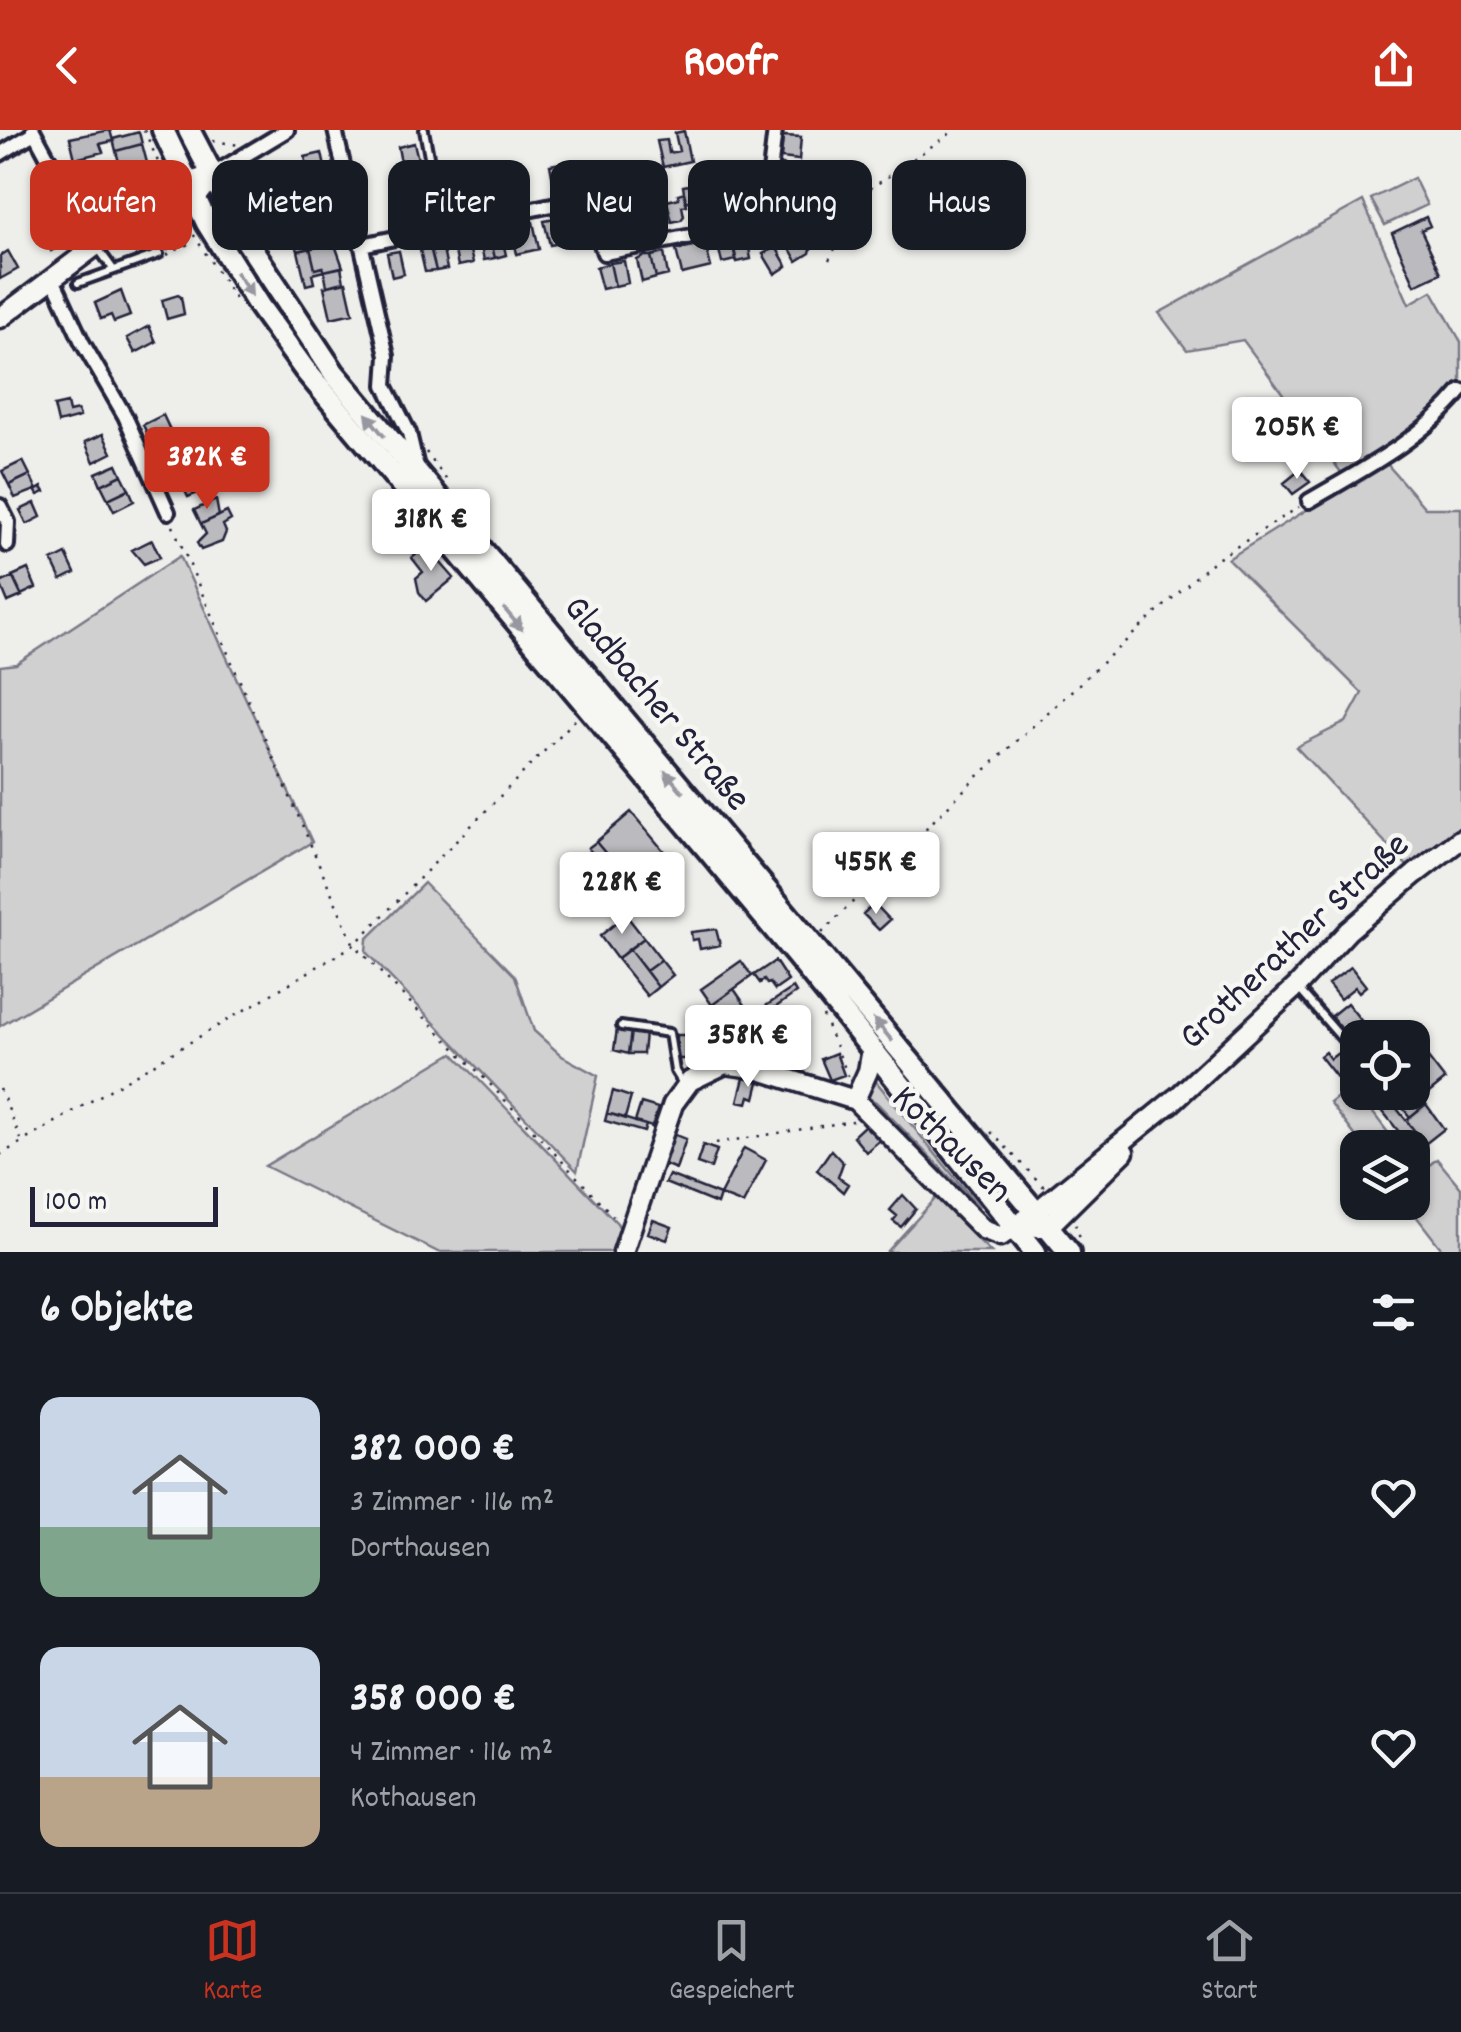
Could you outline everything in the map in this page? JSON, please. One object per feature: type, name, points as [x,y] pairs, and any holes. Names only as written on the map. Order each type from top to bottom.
[{"type":"main road","name":"Gladbacher Straße","points":[[162,130],[176,160]]},
{"type":"main road","name":"Gladbacher Straße","points":[[194,138],[212,175]]},
{"type":"main road","name":"Gladbacher Straße","points":[[192,194],[234,270],[305,370],[872,1049],[1004,1238],[1035,1252]]},
{"type":"main road","name":"Gladbacher Straße","points":[[253,250],[304,332],[420,479],[1042,1219],[1076,1248]]},
{"type":"street","points":[[238,160],[287,130]]},
{"type":"street","points":[[335,130],[342,160]]},
{"type":"street","points":[[773,160],[775,130]]},
{"type":"street","points":[[0,154],[34,132],[49,160]]},
{"type":"street","points":[[192,191],[212,175]]},
{"type":"street","points":[[368,244],[586,198],[604,253],[688,237]]},
{"type":"street","points":[[0,318],[91,250]]},
{"type":"street","points":[[363,250],[387,356],[385,385],[409,433],[420,479]]},
{"type":"street","points":[[53,280],[82,342],[125,416],[168,512]]},
{"type":"street","points":[[1309,500],[1380,460],[1446,410],[1461,391]]},
{"type":"street","points":[[0,506],[8,522],[7,545]]},
{"type":"street","name":"Grotherather Straße","points":[[1042,1219],[1297,986],[1360,921],[1461,839]]},
{"type":"street","points":[[857,1096],[872,1049]]},
{"type":"street","name":"Kothausen","points":[[685,1088],[706,1071],[724,1064],[857,1096],[983,1229],[1004,1238]]},
{"type":"street","points":[[623,1252],[673,1104],[685,1088]]},
{"type":"street","name":"Grotherather Straße","points":[[1042,1219],[1065,1212],[1176,1098]]},
{"type":"street","points":[[1004,1238],[1042,1219]]},
{"type":"lane","points":[[424,130],[430,160]]},
{"type":"lane","points":[[99,250],[113,268]]},
{"type":"lane","points":[[78,283],[162,254]]},
{"type":"lane","points":[[1297,986],[1340,1036]]},
{"type":"lane","points":[[621,1026],[669,1033],[675,1071],[685,1088]]},
{"type":"path","points":[[144,130],[155,160]]},
{"type":"path","points":[[872,186],[955,130]]},
{"type":"path","points":[[194,138],[238,145],[267,143]]},
{"type":"path","points":[[165,250],[162,254],[169,256],[195,240]]},
{"type":"path","points":[[829,260],[834,250]]},
{"type":"path","points":[[820,935],[974,780],[1211,563],[1309,500]]},
{"type":"path","points":[[168,512],[354,945],[619,1222],[632,1226]]},
{"type":"path","points":[[0,1155],[354,945],[578,718]]},
{"type":"path","points":[[822,1014],[857,1096]]},
{"type":"path","points":[[0,1089],[22,1140]]},
{"type":"path","points":[[716,1143],[872,1116]]},
{"type":"path","points":[[1032,1177],[1040,1182]]},
{"type":"path","points":[[1065,1212],[1075,1223],[1076,1248]]},
{"type":"shaded area","points":[[1414,178],[1427,205],[1385,225],[1371,199]]},
{"type":"shaded area","points":[[1363,201],[1409,304],[1432,291],[1461,342],[1461,383],[1433,415],[1351,477],[1387,464],[1425,508],[1461,508],[1461,832],[1411,870],[1296,747],[1346,722],[1362,693],[1228,559],[1308,509],[1346,479],[1243,340],[1187,350],[1159,313]]},
{"type":"shaded area","points":[[180,556],[312,842],[0,1026],[0,666],[16,664]]},
{"type":"shaded area","points":[[424,883],[515,976],[534,1031],[562,1056],[598,1076],[577,1171],[366,952],[367,939]]},
{"type":"shaded area","points":[[453,1053],[617,1223],[624,1237],[618,1252],[438,1252],[265,1166]]},
{"type":"shaded area","points":[[871,1077],[874,1079],[979,1207],[867,1097]]},
{"type":"shaded area","points":[[1340,1095],[1340,1110],[1371,1110],[1386,1130],[1351,1130],[1330,1103]]},
{"type":"shaded area","points":[[1437,1159],[1461,1188],[1461,1252],[1444,1252],[1419,1220],[1430,1220],[1430,1164]]},
{"type":"shaded area","points":[[936,1198],[991,1252],[887,1252]]},
{"type":"building","points":[[110,130],[113,141],[100,144],[103,152],[75,159],[70,138]]},
{"type":"building","points":[[684,131],[690,160],[668,166],[668,160],[661,160],[657,141],[667,140],[669,153],[679,151],[675,133]]},
{"type":"building","points":[[139,132],[142,144],[116,151],[113,139]]},
{"type":"building","points":[[783,136],[801,137],[799,160],[781,158]]},
{"type":"building","points":[[414,143],[418,159],[400,160],[398,147]]},
{"type":"building","points":[[142,144],[146,160],[118,160],[116,151]]},
{"type":"building","points":[[322,153],[323,160],[306,160],[305,157]]},
{"type":"building","points":[[684,192],[687,205],[682,206],[681,220],[672,222],[668,201],[679,198],[678,194]]},
{"type":"building","points":[[1426,217],[1430,226],[1421,230],[1441,273],[1415,285],[1392,233]]},
{"type":"building","points":[[550,220],[550,245],[544,221]]},
{"type":"building","points":[[533,222],[539,249],[517,254],[516,250],[530,250]]},
{"type":"building","points":[[310,250],[337,250],[343,267],[315,269]]},
{"type":"building","points":[[310,250],[315,269],[323,267],[324,271],[312,274],[314,283],[306,285],[298,251]]},
{"type":"building","points":[[420,250],[431,250],[436,271],[425,272]]},
{"type":"building","points":[[431,250],[443,250],[447,269],[436,271]]},
{"type":"building","points":[[455,250],[470,250],[473,263],[458,266]]},
{"type":"building","points":[[482,250],[493,250],[495,258],[484,260]]},
{"type":"building","points":[[493,250],[505,250],[506,255],[495,258]]},
{"type":"building","points":[[676,250],[707,250],[711,267],[682,274]]},
{"type":"building","points":[[719,250],[734,250],[736,260],[722,263]]},
{"type":"building","points":[[734,250],[749,250],[751,259],[737,262]]},
{"type":"building","points":[[778,250],[787,266],[775,274],[763,254]]},
{"type":"building","points":[[791,250],[811,250],[810,253],[797,261]]},
{"type":"building","points":[[8,251],[18,269],[0,279],[0,256]]},
{"type":"building","points":[[399,251],[404,274],[392,277],[387,253]]},
{"type":"building","points":[[664,253],[668,275],[656,278],[651,256]]},
{"type":"building","points":[[651,256],[656,278],[642,282],[637,260]]},
{"type":"building","points":[[624,261],[628,283],[615,286],[610,263]]},
{"type":"building","points":[[610,263],[615,286],[602,289],[596,267]]},
{"type":"building","points":[[341,267],[344,282],[327,286],[324,271]]},
{"type":"building","points":[[346,282],[353,313],[331,318],[324,287]]},
{"type":"building","points":[[121,291],[130,316],[114,322],[111,315],[101,319],[95,303]]},
{"type":"building","points":[[178,295],[184,314],[167,319],[162,300]]},
{"type":"building","points":[[149,326],[156,342],[135,353],[127,338]]},
{"type":"building","points":[[67,403],[69,412],[78,410],[80,417],[58,423],[54,406]]},
{"type":"building","points":[[163,415],[170,430],[150,439],[143,425]]},
{"type":"building","points":[[103,434],[112,453],[94,462],[85,442]]},
{"type":"building","points":[[198,454],[205,469],[180,480],[173,465]]},
{"type":"building","points":[[23,461],[30,475],[9,485],[2,471]]},
{"type":"building","points":[[117,464],[122,475],[101,485],[96,473]]},
{"type":"building","points":[[1300,470],[1310,482],[1293,494],[1284,483]]},
{"type":"building","points":[[198,472],[204,490],[188,497],[180,480]]},
{"type":"building","points":[[30,475],[37,490],[42,487],[45,492],[38,495],[35,490],[15,498],[9,485]]},
{"type":"building","points":[[122,475],[129,489],[108,499],[101,485]]},
{"type":"building","points":[[129,489],[134,501],[114,511],[108,499]]},
{"type":"building","points":[[216,500],[219,516],[201,524],[194,510]]},
{"type":"building","points":[[35,503],[41,517],[27,524],[20,510]]},
{"type":"building","points":[[227,512],[231,520],[223,525],[226,532],[222,542],[201,550],[197,543],[206,534],[201,524]]},
{"type":"building","points":[[152,540],[160,557],[144,564],[132,550]]},
{"type":"building","points":[[426,546],[454,578],[426,601],[416,578],[423,572],[412,558]]},
{"type":"building","points":[[66,554],[75,573],[61,580],[52,561]]},
{"type":"building","points":[[28,569],[36,588],[21,595],[12,576]]},
{"type":"building","points":[[13,577],[22,596],[8,602],[0,583]]},
{"type":"building","points":[[631,812],[668,856],[633,886],[596,842]]},
{"type":"building","points":[[596,842],[633,886],[625,892],[588,848]]},
{"type":"building","points":[[874,903],[890,920],[879,930],[863,914]]},
{"type":"building","points":[[626,915],[644,938],[617,959],[600,936]]},
{"type":"building","points":[[716,929],[720,945],[700,949],[698,939],[692,940],[691,932]]},
{"type":"building","points":[[644,938],[661,960],[646,971],[629,949]]},
{"type":"building","points":[[629,949],[658,987],[647,996],[617,959]]},
{"type":"building","points":[[661,960],[673,975],[658,987],[646,971]]},
{"type":"building","points":[[741,961],[752,976],[712,1005],[701,989]]},
{"type":"building","points":[[775,961],[788,981],[775,990],[764,980],[760,983],[754,975]]},
{"type":"building","points":[[1351,967],[1366,986],[1359,992],[1355,987],[1340,999],[1328,984]]},
{"type":"building","points":[[793,988],[796,993],[756,1021],[752,1015]]},
{"type":"building","points":[[734,989],[756,1021],[739,1033],[729,1030],[712,1005]]},
{"type":"building","points":[[1347,1003],[1361,1020],[1340,1020],[1340,1027],[1331,1016]]},
{"type":"building","points":[[712,1005],[729,1030],[740,1033],[745,1040],[722,1056],[695,1017]]},
{"type":"building","points":[[617,1029],[631,1031],[628,1054],[614,1050]]},
{"type":"building","points":[[631,1031],[645,1033],[643,1054],[628,1054]]},
{"type":"building","points":[[677,1035],[689,1035],[689,1059],[677,1059]]},
{"type":"building","points":[[1325,1052],[1330,1059],[1338,1053],[1340,1077],[1338,1079],[1320,1056]]},
{"type":"building","points":[[836,1053],[844,1075],[830,1080],[821,1059]]},
{"type":"building","points":[[1430,1061],[1445,1080],[1430,1092]]},
{"type":"building","points":[[744,1078],[759,1082],[755,1098],[750,1096],[748,1103],[738,1101]]},
{"type":"building","points":[[613,1091],[631,1097],[625,1118],[607,1113]]},
{"type":"building","points":[[641,1103],[658,1108],[652,1127],[635,1122]]},
{"type":"building","points":[[1382,1110],[1398,1110],[1414,1130],[1398,1130]]},
{"type":"building","points":[[1418,1110],[1430,1110],[1444,1129],[1430,1140],[1430,1130],[1414,1130],[1406,1120]]},
{"type":"building","points":[[607,1113],[646,1125],[644,1132],[605,1121]]},
{"type":"building","points":[[866,1124],[880,1140],[866,1152],[853,1136]]},
{"type":"building","points":[[668,1132],[686,1139],[676,1169],[659,1162]]},
{"type":"building","points":[[703,1145],[717,1150],[711,1168],[697,1163]]},
{"type":"building","points":[[744,1148],[766,1160],[743,1204],[720,1195]]},
{"type":"building","points":[[831,1150],[843,1163],[838,1177],[848,1184],[843,1192],[817,1170]]},
{"type":"building","points":[[669,1175],[720,1195],[717,1204],[665,1183]]},
{"type":"building","points":[[903,1195],[916,1209],[901,1227],[893,1221],[897,1216],[890,1210]]},
{"type":"building","points":[[653,1220],[672,1227],[667,1240],[648,1233]]}]
